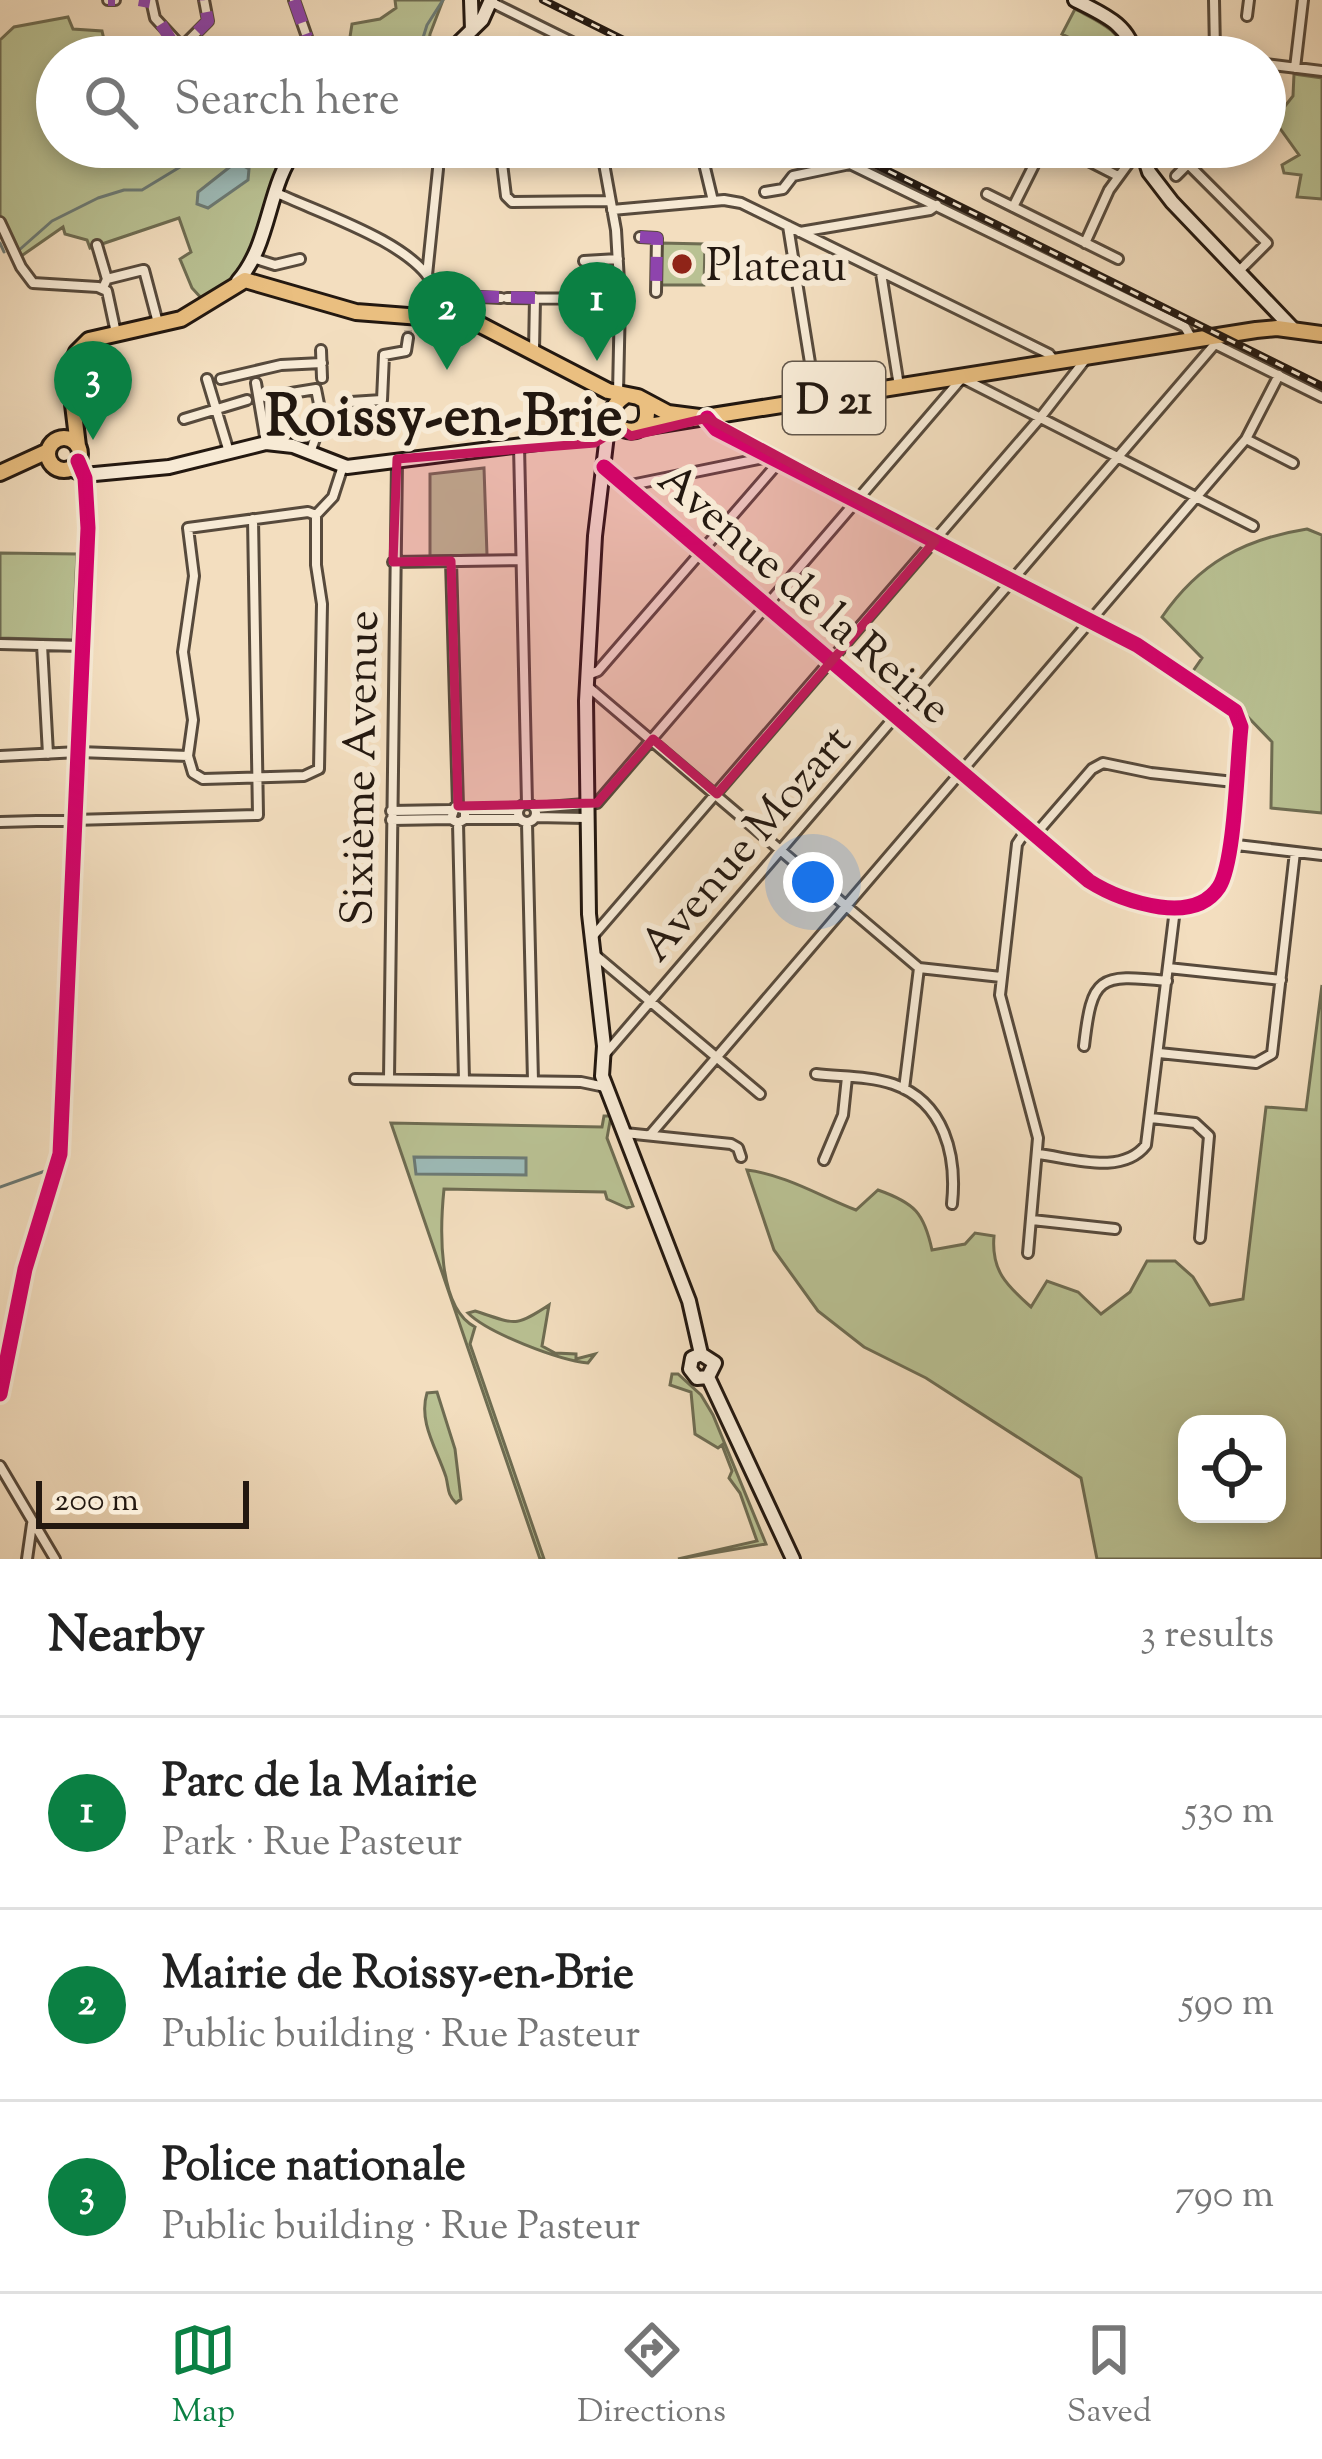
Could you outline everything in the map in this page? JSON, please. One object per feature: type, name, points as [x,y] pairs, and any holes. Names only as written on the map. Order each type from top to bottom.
[{"type":"main road","points":[[1075,0],[1118,24],[1127,36]]},
{"type":"main road","points":[[467,36],[479,3]]},
{"type":"main road","points":[[75,458],[72,359],[89,340],[181,319],[247,272],[288,168]]},
{"type":"main road","points":[[1149,168],[1172,202],[1295,331]]},
{"type":"main road","points":[[49,456],[54,442],[75,458],[182,465],[266,443],[310,452],[343,466],[586,438],[610,427],[633,431],[648,416],[646,404],[638,397],[621,395],[479,324],[460,318],[408,321],[346,310],[247,272]]},
{"type":"main road","name":"D 21","points":[[642,427],[1214,341],[1265,328],[1322,334]]},
{"type":"main road","points":[[621,395],[615,403],[604,464],[586,680],[592,937],[603,1062],[623,1133],[695,1319],[701,1354],[692,1358],[690,1369],[697,1378],[709,1377],[793,1559]]},
{"type":"main road","name":"D 21","points":[[646,404],[674,415],[707,418]]},
{"type":"main road","points":[[586,438],[594,443],[604,464]]},
{"type":"main road","points":[[49,456],[61,470],[75,458]]},
{"type":"main road","points":[[0,473],[49,456]]},
{"type":"street","points":[[139,0],[150,1],[151,12],[172,36]]},
{"type":"street","points":[[193,36],[208,21],[204,0]]},
{"type":"street","points":[[294,0],[306,36]]},
{"type":"street","points":[[1214,0],[1215,36]]},
{"type":"street","points":[[1247,16],[1249,0]]},
{"type":"street","points":[[1295,68],[1303,0]]},
{"type":"street","points":[[479,3],[545,36]]},
{"type":"street","points":[[1286,67],[1322,70]]},
{"type":"street","points":[[503,168],[506,195],[512,202],[741,203],[1049,354],[1056,363]]},
{"type":"street","points":[[606,168],[618,259],[621,395]]},
{"type":"street","points":[[705,168],[713,201]]},
{"type":"street","points":[[765,192],[782,189],[793,176],[831,168]]},
{"type":"street","points":[[858,168],[1186,328],[1192,341]]},
{"type":"street","points":[[1013,207],[1032,168]]},
{"type":"street","points":[[1103,168],[1119,176]]},
{"type":"street","points":[[1085,242],[1105,206],[1108,190],[1125,168]]},
{"type":"street","points":[[1176,176],[1184,168]]},
{"type":"street","points":[[1192,168],[1267,243],[1240,269]]},
{"type":"street","points":[[427,274],[438,169]]},
{"type":"street","points":[[277,193],[378,240],[427,274],[433,286],[432,317]]},
{"type":"street","points":[[987,194],[1118,259]]},
{"type":"street","points":[[799,232],[930,211],[937,205]]},
{"type":"street","points":[[0,222],[36,284],[105,284],[146,268],[158,325]]},
{"type":"street","points":[[788,226],[816,401]]},
{"type":"street","points":[[640,237],[657,238],[656,292]]},
{"type":"street","points":[[98,245],[116,333]]},
{"type":"street","points":[[247,272],[299,259]]},
{"type":"street","points":[[584,261],[618,259]]},
{"type":"street","points":[[881,273],[899,388]]},
{"type":"street","points":[[460,318],[460,296],[620,299]]},
{"type":"street","points":[[534,352],[535,298]]},
{"type":"street","points":[[351,402],[383,399],[383,355],[406,351],[408,338]]},
{"type":"street","points":[[1214,341],[1322,398]]},
{"type":"street","name":"Avenue Mozart","points":[[580,1082],[603,1062],[1214,341]]},
{"type":"street","points":[[321,350],[322,377]]},
{"type":"street","points":[[592,937],[1040,418],[1082,368],[1085,358]]},
{"type":"street","points":[[221,379],[322,363]]},
{"type":"street","points":[[650,1135],[1246,440],[1279,375]]},
{"type":"street","points":[[255,376],[266,443]]},
{"type":"street","points":[[391,816],[587,811],[962,378],[1252,526]]},
{"type":"street","points":[[207,379],[229,452]]},
{"type":"street","points":[[273,396],[316,389],[322,419],[310,452]]},
{"type":"street","points":[[184,419],[247,400]]},
{"type":"street","points":[[707,418],[716,429],[1137,645],[1231,708],[1240,722],[1224,874],[1200,904],[1175,909],[1146,1145],[1127,1161],[1114,1163],[1038,1154]]},
{"type":"street","points":[[1246,440],[1293,463]]},
{"type":"street","points":[[519,445],[533,1081]]},
{"type":"street","points":[[0,1394],[25,1268],[60,1154],[88,528],[75,458]]},
{"type":"street","name":"Sixième Avenue","points":[[388,1078],[397,459]]},
{"type":"street","points":[[626,486],[774,459]]},
{"type":"street","points":[[774,459],[701,551],[586,680],[919,968],[1001,977]]},
{"type":"street","name":"Avenue de la Reine","points":[[604,464],[1030,833],[1107,892],[1175,909]]},
{"type":"street","points":[[316,515],[322,603],[320,766],[309,776],[201,779],[192,772],[188,756],[193,720],[183,652],[194,576],[187,530],[193,525],[316,515],[334,494],[343,466]]},
{"type":"street","points":[[0,822],[256,817],[254,519]]},
{"type":"street","points":[[393,562],[520,560]]},
{"type":"street","points":[[452,561],[464,1080]]},
{"type":"street","points":[[0,644],[81,646]]},
{"type":"street","points":[[42,645],[48,754]]},
{"type":"street","points":[[0,757],[79,752],[188,756]]},
{"type":"street","points":[[1028,1252],[1038,1131],[1002,1007],[1001,977],[1017,844],[1103,763],[1234,782]]},
{"type":"street","points":[[1228,844],[1322,855]]},
{"type":"street","points":[[1159,1053],[1263,1062],[1275,1046],[1295,852]]},
{"type":"street","points":[[593,953],[760,1094]]},
{"type":"street","points":[[904,1089],[919,968]]},
{"type":"street","points":[[1168,968],[1281,980]]},
{"type":"street","points":[[1084,1046],[1091,997],[1103,980],[1119,976],[1167,981]]},
{"type":"street","points":[[816,1074],[880,1081],[904,1089],[927,1107],[946,1136],[955,1169],[952,1204]]},
{"type":"street","points":[[824,1160],[843,1114],[848,1077]]},
{"type":"street","points":[[356,1079],[580,1082],[607,1088]]},
{"type":"street","points":[[1151,1118],[1193,1123],[1209,1136],[1200,1238]]},
{"type":"street","points":[[623,1133],[731,1144],[741,1157]]},
{"type":"street","points":[[1032,1220],[1115,1229]]},
{"type":"street","points":[[0,1466],[55,1559]]},
{"type":"street","points":[[27,1559],[32,1523]]},
{"type":"highlighted area","points":[[707,418],[935,541],[717,794],[653,739],[597,803],[458,806],[451,561],[393,562],[397,459],[595,443],[619,428],[631,436]]},
{"type":"green space","points":[[395,0],[443,0],[430,36],[350,36],[352,24],[380,19],[396,8]]},
{"type":"green space","points":[[1075,9],[1116,36],[1066,36],[1062,34]]},
{"type":"green space","points":[[68,17],[73,29],[102,31],[103,36],[36,36],[36,168],[288,168],[247,270],[203,300],[192,288],[180,259],[191,252],[179,218],[90,248],[87,240],[65,234],[63,227],[17,259],[0,222],[0,40],[14,27]]},
{"type":"green space","points":[[1294,74],[1322,78],[1322,199],[1297,197],[1301,175],[1284,173],[1286,163],[1299,155],[1286,137],[1286,105],[1293,96]]},
{"type":"green space","name":"Plateau","points":[[660,243],[705,244],[704,285],[659,285]]},
{"type":"green space","points":[[484,468],[487,555],[430,556],[430,474]]},
{"type":"green space","points":[[1307,529],[1322,535],[1322,813],[1271,808],[1272,742],[1242,711],[1191,674],[1202,658],[1162,617],[1191,582],[1225,556],[1263,539]]},
{"type":"green space","points":[[0,553],[77,554],[73,640],[0,638]]},
{"type":"green space","points":[[1322,985],[1322,1559],[1097,1559],[1081,1478],[926,1378],[864,1347],[818,1311],[774,1250],[747,1170],[789,1181],[856,1210],[878,1190],[891,1195],[916,1211],[932,1250],[965,1244],[975,1233],[994,1236],[1002,1276],[1031,1307],[1047,1281],[1078,1292],[1101,1314],[1130,1292],[1147,1261],[1175,1261],[1193,1277],[1210,1305],[1243,1299],[1266,1107],[1306,1110]]},
{"type":"green space","points":[[604,1116],[611,1116],[607,1138],[633,1206],[607,1199],[605,1192],[444,1189],[442,1245],[447,1285],[463,1317],[475,1327],[470,1344],[544,1559],[540,1559],[391,1123],[602,1127]]},
{"type":"green space","points":[[549,1305],[542,1346],[555,1353],[576,1354],[576,1359],[595,1354],[588,1363],[524,1344],[468,1313],[514,1322]]},
{"type":"green space","points":[[672,1374],[701,1395],[713,1415],[766,1544],[678,1559],[757,1541],[740,1493],[729,1478],[732,1471],[722,1445],[718,1448],[695,1434],[691,1392],[670,1385]]},
{"type":"green space","points":[[437,1392],[455,1449],[461,1499],[456,1503],[427,1425],[427,1393]]},
{"type":"water","points":[[228,168],[249,169],[248,180],[208,208],[197,204],[198,192]]},
{"type":"water","points":[[414,1157],[526,1158],[526,1175],[416,1174]]},
{"type":"waterway","points":[[424,36],[443,0]]},
{"type":"waterway","points":[[18,251],[52,221],[98,198],[142,190],[178,168]]},
{"type":"waterway","points":[[0,243],[4,252]]},
{"type":"waterway","points":[[0,1187],[48,1170]]},
{"type":"tunnel","points":[[408,325],[408,338]]},
{"type":"railway","points":[[543,0],[616,36]]},
{"type":"railway","points":[[882,168],[1322,386]]},
{"type":"marked path","points":[[108,0],[115,0]]},
{"type":"marked path","points":[[139,0],[150,2]]},
{"type":"marked path","points":[[193,36],[208,21],[204,0]]},
{"type":"marked path","points":[[294,0],[307,36]]},
{"type":"marked path","points":[[161,24],[168,36]]},
{"type":"marked path","points":[[640,237],[657,238],[656,292]]},
{"type":"marked path","points":[[460,318],[461,296],[535,298]]},
{"type":"cycle path","points":[[604,467],[1089,881],[1123,898],[1160,907],[1193,906],[1213,894],[1224,874],[1232,835],[1241,727],[1235,711],[1137,645],[716,429],[707,418]]},
{"type":"cycle path","points":[[0,1394],[25,1269],[60,1154],[88,528],[85,478],[78,461]]},
{"type":"place","name":"Plateau","points":[[682,264]]},
{"type":"place","name":"Parc de la Mairie","points":[[597,361]]},
{"type":"place","name":"Mairie de Roissy-en-Brie","points":[[447,370]]},
{"type":"place","name":"Police nationale","points":[[93,440]]},
{"type":"district","name":"Roissy-en-Brie","points":[[444,414]]}]
